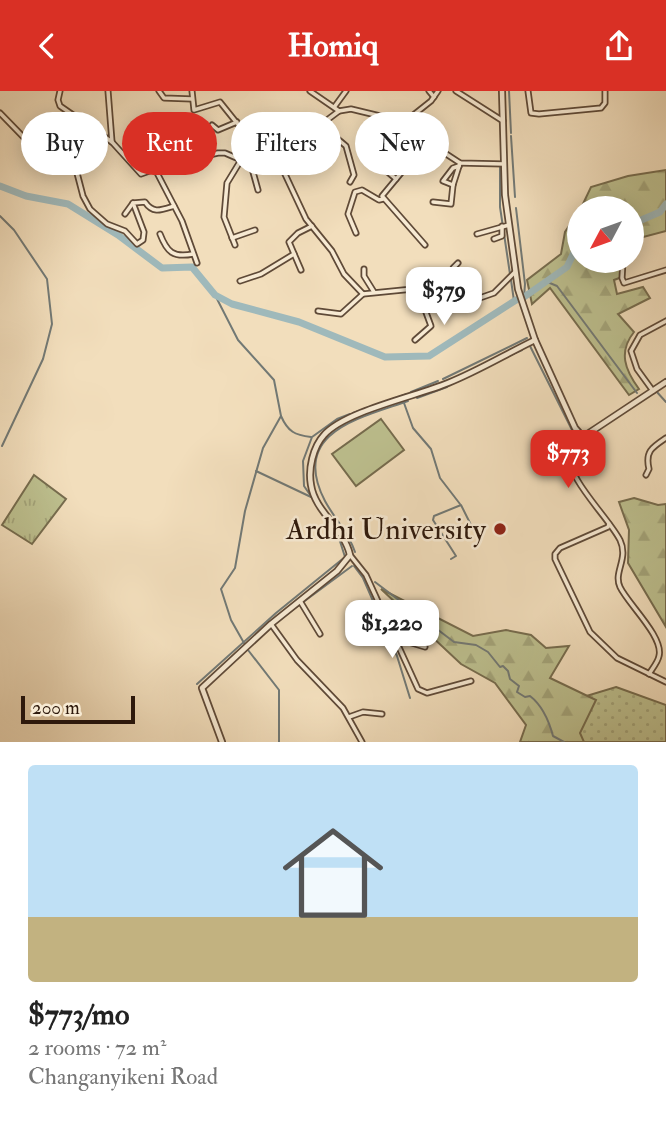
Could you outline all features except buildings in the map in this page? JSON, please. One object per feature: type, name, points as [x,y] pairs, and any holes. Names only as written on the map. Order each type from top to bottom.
[{"type":"street","points":[[60,91],[58,100],[67,112]]},
{"type":"street","points":[[108,91],[112,142]]},
{"type":"street","points":[[159,91],[164,98],[192,99]]},
{"type":"street","points":[[192,91],[193,109],[196,111],[220,102],[231,115]]},
{"type":"street","points":[[310,91],[339,111],[368,112]]},
{"type":"street","points":[[334,107],[346,91]]},
{"type":"street","points":[[429,91],[434,97]]},
{"type":"street","points":[[416,112],[438,91]]},
{"type":"street","points":[[456,91],[503,121]]},
{"type":"street","points":[[502,91],[509,225],[521,302],[567,413],[582,436]]},
{"type":"street","points":[[528,91],[529,109],[531,113],[539,114],[601,108],[605,103],[605,91]]},
{"type":"street","points":[[0,113],[21,135]]},
{"type":"street","points":[[108,139],[122,153]]},
{"type":"street","points":[[341,142],[346,146],[354,176],[351,182]]},
{"type":"street","points":[[449,158],[459,164],[504,164]]},
{"type":"street","points":[[432,202],[451,204],[459,164]]},
{"type":"street","points":[[453,185],[443,181],[459,164]]},
{"type":"street","points":[[231,173],[224,198],[225,225],[235,245]]},
{"type":"street","points":[[77,175],[90,209],[107,224],[125,231],[139,244],[144,240],[144,232],[133,203]]},
{"type":"street","points":[[158,175],[197,263]]},
{"type":"street","points":[[254,175],[258,190]]},
{"type":"street","points":[[285,175],[301,210],[332,251],[344,274],[363,294]]},
{"type":"street","points":[[391,175],[396,179]]},
{"type":"street","points":[[383,199],[383,195],[399,175]]},
{"type":"street","points":[[356,233],[348,214],[355,192],[362,190],[379,200],[383,199],[425,245]]},
{"type":"street","points":[[125,214],[133,203],[145,202],[154,211],[174,206]]},
{"type":"street","points":[[477,235],[509,225]]},
{"type":"street","points":[[301,270],[289,242],[312,226]]},
{"type":"street","points":[[494,239],[502,236],[502,226]]},
{"type":"street","points":[[232,238],[256,230]]},
{"type":"street","points":[[160,234],[168,250],[180,256],[193,254]]},
{"type":"street","points":[[240,281],[256,276],[293,254]]},
{"type":"street","points":[[458,263],[453,268],[455,277],[467,299]]},
{"type":"street","points":[[364,269],[364,276],[374,292]]},
{"type":"street","points":[[622,273],[624,283],[666,270]]},
{"type":"street","points":[[318,311],[341,314],[363,294],[374,292],[413,289],[445,292],[467,299],[490,295],[515,272]]},
{"type":"street","points":[[413,289],[428,275]]},
{"type":"street","points":[[415,340],[431,326],[424,307],[445,292]]},
{"type":"street","points":[[653,391],[637,369],[631,351],[640,335],[666,321]]},
{"type":"street","points":[[471,681],[427,693],[421,691],[366,575],[350,555],[346,542],[320,505],[311,486],[313,457],[325,434],[342,422],[450,383],[535,340]]},
{"type":"street","points":[[649,674],[658,659],[659,647],[620,586],[618,576],[624,552],[609,524],[573,474],[569,465],[569,449],[582,436],[666,382]]},
{"type":"street","points":[[646,475],[649,470],[646,460],[648,455],[666,438]]},
{"type":"street","points":[[609,524],[608,527],[566,544],[557,551],[555,559],[590,632],[617,658],[666,682]]},
{"type":"street","points":[[222,742],[202,688],[271,624],[344,564],[350,555]]},
{"type":"street","points":[[300,601],[320,634]]},
{"type":"street","points":[[271,624],[297,660],[349,717],[362,742]]},
{"type":"street","points":[[395,638],[425,647]]},
{"type":"street","points":[[349,717],[363,712],[382,714]]},
{"type":"green space","points":[[666,170],[666,231],[644,237],[644,196],[587,196],[591,187],[628,176]]},
{"type":"green space","points":[[567,229],[567,273],[621,273],[622,277],[614,280],[617,294],[643,287],[650,298],[618,314],[634,332],[626,347],[625,361],[639,389],[629,395],[550,288],[532,304],[527,280],[561,254]]},
{"type":"green space","points":[[381,419],[404,450],[356,486],[332,454]]},
{"type":"green space","points":[[34,475],[66,499],[32,544],[2,525]]},
{"type":"green space","points":[[634,498],[658,505],[666,504],[666,627],[628,563],[629,530],[619,502]]},
{"type":"green space","points":[[381,589],[473,636],[506,630],[531,635],[546,648],[569,646],[550,678],[596,700],[580,733],[584,742],[520,742],[526,725],[495,683],[461,664]]},
{"type":"green space","points":[[616,687],[666,705],[666,742],[567,742],[573,700]]},
{"type":"waterway","points":[[509,91],[511,133]]},
{"type":"waterway","points":[[511,136],[515,197]]},
{"type":"waterway","points":[[500,165],[500,207],[510,274]]},
{"type":"waterway","points":[[0,186],[26,196],[68,204],[118,235],[162,268],[192,267],[215,295],[232,304],[299,322],[385,357],[429,356],[516,300]]},
{"type":"waterway","points":[[644,219],[660,212],[666,204]]},
{"type":"waterway","points":[[516,208],[525,284],[524,297]]},
{"type":"waterway","points":[[0,216],[14,230],[47,279],[52,324],[43,359],[2,446]]},
{"type":"waterway","points":[[524,297],[567,267]]},
{"type":"waterway","points":[[511,280],[514,301]]},
{"type":"waterway","points":[[545,281],[557,286],[637,393]]},
{"type":"waterway","points":[[215,295],[238,340],[274,380],[281,416],[263,448],[245,511],[235,568],[221,589],[231,620],[244,643]]},
{"type":"waterway","points":[[443,379],[527,338]]},
{"type":"waterway","points":[[530,346],[574,434]]},
{"type":"waterway","points":[[494,363],[522,350]]},
{"type":"waterway","points":[[411,392],[438,381]]},
{"type":"waterway","points":[[417,398],[447,387]]},
{"type":"waterway","points":[[656,391],[666,402]]},
{"type":"waterway","points":[[353,413],[407,394]]},
{"type":"waterway","points":[[355,552],[325,501],[316,478],[316,459],[323,444],[335,431],[370,414],[408,401]]},
{"type":"waterway","points":[[404,403],[413,428],[431,449],[440,478],[460,504]]},
{"type":"waterway","points":[[315,502],[304,486],[303,461],[312,437],[337,419],[350,414]]},
{"type":"waterway","points":[[281,416],[293,432],[311,437]]},
{"type":"waterway","points":[[256,471],[311,497]]},
{"type":"waterway","points":[[451,559],[456,556],[433,520],[434,516],[461,505],[475,533]]},
{"type":"waterway","points":[[197,684],[276,613],[345,557],[338,535]]},
{"type":"waterway","points":[[283,617],[352,566]]},
{"type":"waterway","points":[[354,566],[363,578],[397,656],[410,698]]},
{"type":"waterway","points":[[375,582],[454,642],[476,645],[488,652],[519,686],[517,692],[525,697],[530,696],[539,704],[553,736],[564,742]]},
{"type":"waterway","points":[[248,650],[279,690],[279,742]]},
{"type":"place","name":"Ardhi University","points":[[500,529]]}]
